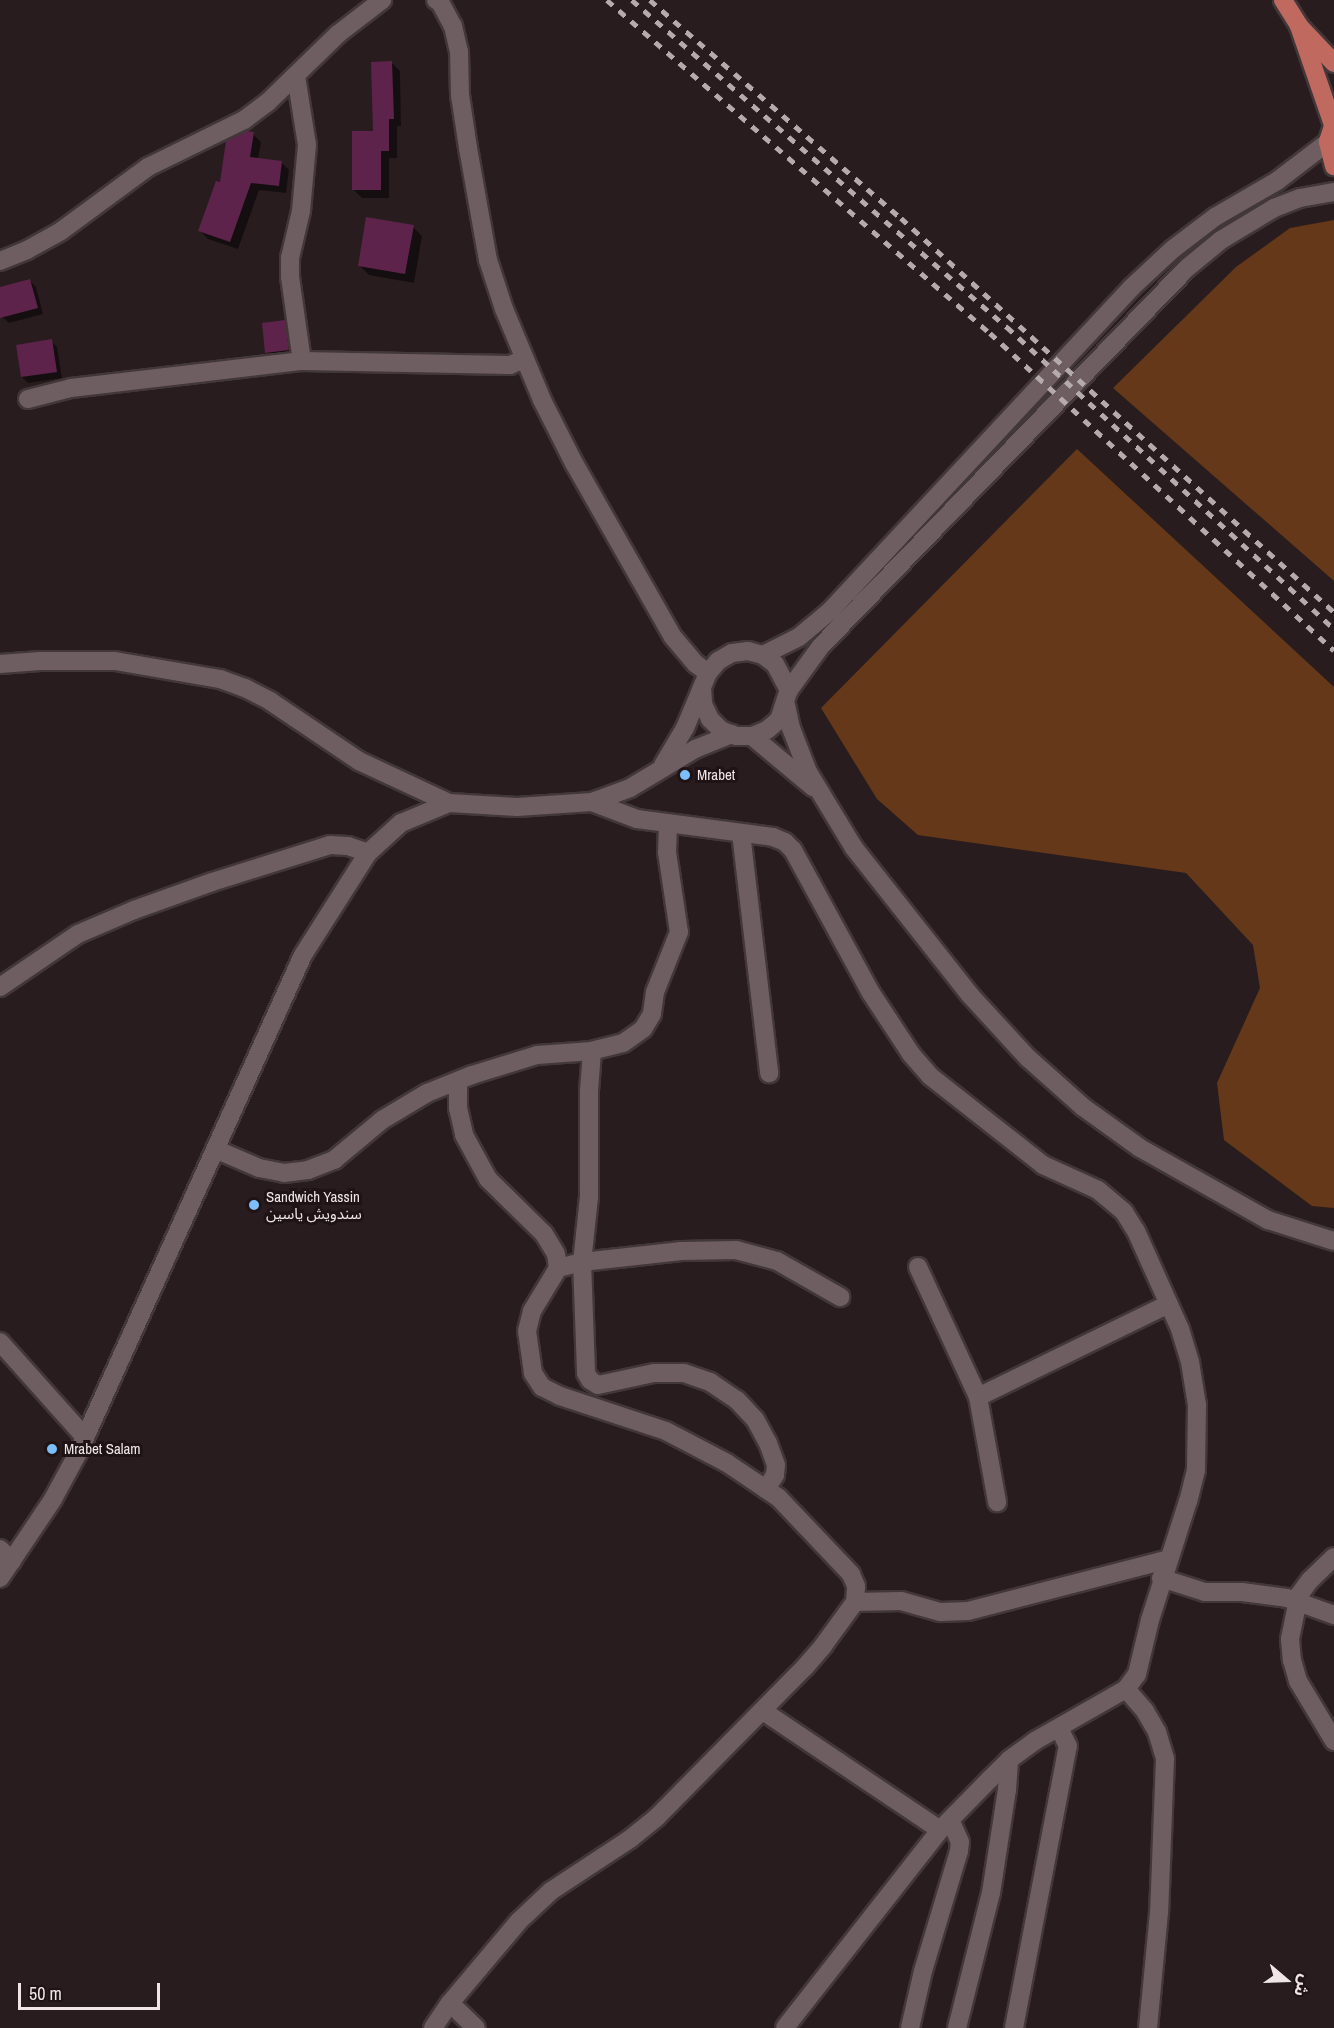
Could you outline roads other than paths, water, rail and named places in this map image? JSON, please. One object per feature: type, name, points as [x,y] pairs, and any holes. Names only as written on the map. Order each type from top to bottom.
[{"type":"main road","points":[[1283,0],[1299,26],[1334,63]]},
{"type":"main road","points":[[1299,26],[1332,130],[1334,166]]},
{"type":"street","points":[[0,261],[27,250],[60,231],[148,167],[244,120],[296,76],[338,34],[382,0]]},
{"type":"street","points":[[436,0],[440,2],[453,26],[459,51],[460,95],[488,260],[524,359],[574,463],[664,621],[705,680],[703,704],[710,719],[722,730],[732,734],[752,736],[773,725],[787,698],[821,646],[934,532],[1148,306],[1187,268],[1250,221],[1300,198],[1334,192]]},
{"type":"street","points":[[296,76],[307,145],[302,211],[290,258],[290,277],[302,362]]},
{"type":"street","points":[[763,655],[799,637],[816,625],[1131,288],[1173,249],[1215,217],[1277,181],[1332,130]]},
{"type":"street","points":[[1131,288],[1148,306]]},
{"type":"street","points":[[28,399],[71,388],[302,362],[510,365],[524,359]]},
{"type":"street","points":[[918,518],[934,532]]},
{"type":"street","points":[[661,769],[686,728],[705,680],[718,661],[732,653],[748,651],[763,655],[775,664],[787,698],[798,750],[819,792],[854,848],[970,995],[1028,1058],[1067,1093],[1140,1148],[1213,1192],[1268,1220],[1334,1241]]},
{"type":"street","points":[[3,666],[40,661],[116,661],[220,680],[245,688],[270,701],[359,761],[450,803],[517,807],[592,802],[630,788],[695,749],[732,734]]},
{"type":"street","points":[[752,736],[819,792]]},
{"type":"street","points":[[592,802],[637,819],[668,825],[773,837],[785,842],[793,850],[871,993],[911,1054],[930,1076],[1043,1165],[1098,1190],[1124,1212],[1136,1231],[1169,1304],[1190,1362],[1197,1405],[1196,1470],[1161,1578],[1137,1674],[1126,1689],[1009,1760],[945,1825],[784,2028]]},
{"type":"street","points":[[0,1578],[6,1555],[53,1499],[86,1437],[303,955],[368,853],[401,823],[450,803]]},
{"type":"street","points":[[215,1149],[259,1168],[284,1173],[308,1170],[334,1160],[382,1120],[409,1104],[458,1081],[537,1056],[592,1051],[623,1043],[635,1036],[652,1014],[655,992],[679,932],[667,852],[668,825]]},
{"type":"street","points":[[741,833],[769,1073]]},
{"type":"street","points":[[0,987],[78,934],[134,910],[212,882],[330,845],[348,846],[368,853]]},
{"type":"street","points":[[592,1051],[589,1091],[589,1197],[582,1262],[586,1373],[598,1385],[654,1373],[684,1373],[710,1382],[737,1400],[755,1419],[768,1443],[776,1465],[775,1475],[766,1489]]},
{"type":"street","points":[[433,2028],[450,2003],[512,1930],[551,1891],[630,1839],[657,1817],[763,1711],[824,1647],[855,1602],[856,1586],[851,1574],[793,1511],[766,1489],[727,1463],[666,1431],[560,1396],[542,1387],[533,1373],[527,1331],[532,1311],[558,1268],[556,1254],[544,1234],[488,1179],[464,1135],[458,1108],[458,1081]]},
{"type":"street","points":[[558,1268],[582,1262],[681,1251],[736,1250],[777,1261],[840,1297]]},
{"type":"street","points":[[918,1267],[978,1397],[997,1502]]},
{"type":"street","points":[[978,1397],[1169,1304]]},
{"type":"street","points":[[0,1342],[34,1384],[86,1437]]},
{"type":"street","points":[[560,1396],[564,1390],[581,1386],[589,1378]]},
{"type":"street","points":[[1334,1557],[1310,1580],[1297,1601],[1290,1639],[1292,1660],[1298,1681],[1334,1741]]},
{"type":"street","points":[[855,1602],[901,1601],[940,1612],[968,1611],[1169,1559]]},
{"type":"street","points":[[1161,1578],[1204,1592],[1267,1594],[1297,1601],[1334,1615]]},
{"type":"street","points":[[1126,1689],[1145,1711],[1157,1732],[1165,1759],[1159,1912],[1148,2028]]},
{"type":"street","points":[[763,1711],[945,1825],[960,1842],[923,1971],[910,2028]]},
{"type":"street","points":[[1014,2028],[1068,1746],[1059,1728]]},
{"type":"street","points":[[957,2028],[991,1893],[1002,1834],[1009,1760]]},
{"type":"street","points":[[450,2003],[476,2028]]},
{"type":"street","points":[[1006,2028],[1019,2028]]},
{"type":"railway","points":[[607,0],[990,333],[1334,650]]},
{"type":"railway","points":[[632,0],[1007,327],[1334,629]]},
{"type":"railway","points":[[650,0],[901,218],[1334,612]]},
{"type":"place","name":"Mrabet","points":[[685,775]]},
{"type":"place","name":"Sandwich Yassin سندويش ياسين","points":[[254,1205]]},
{"type":"place","name":"Mrabet Salam","points":[[52,1449]]}]
